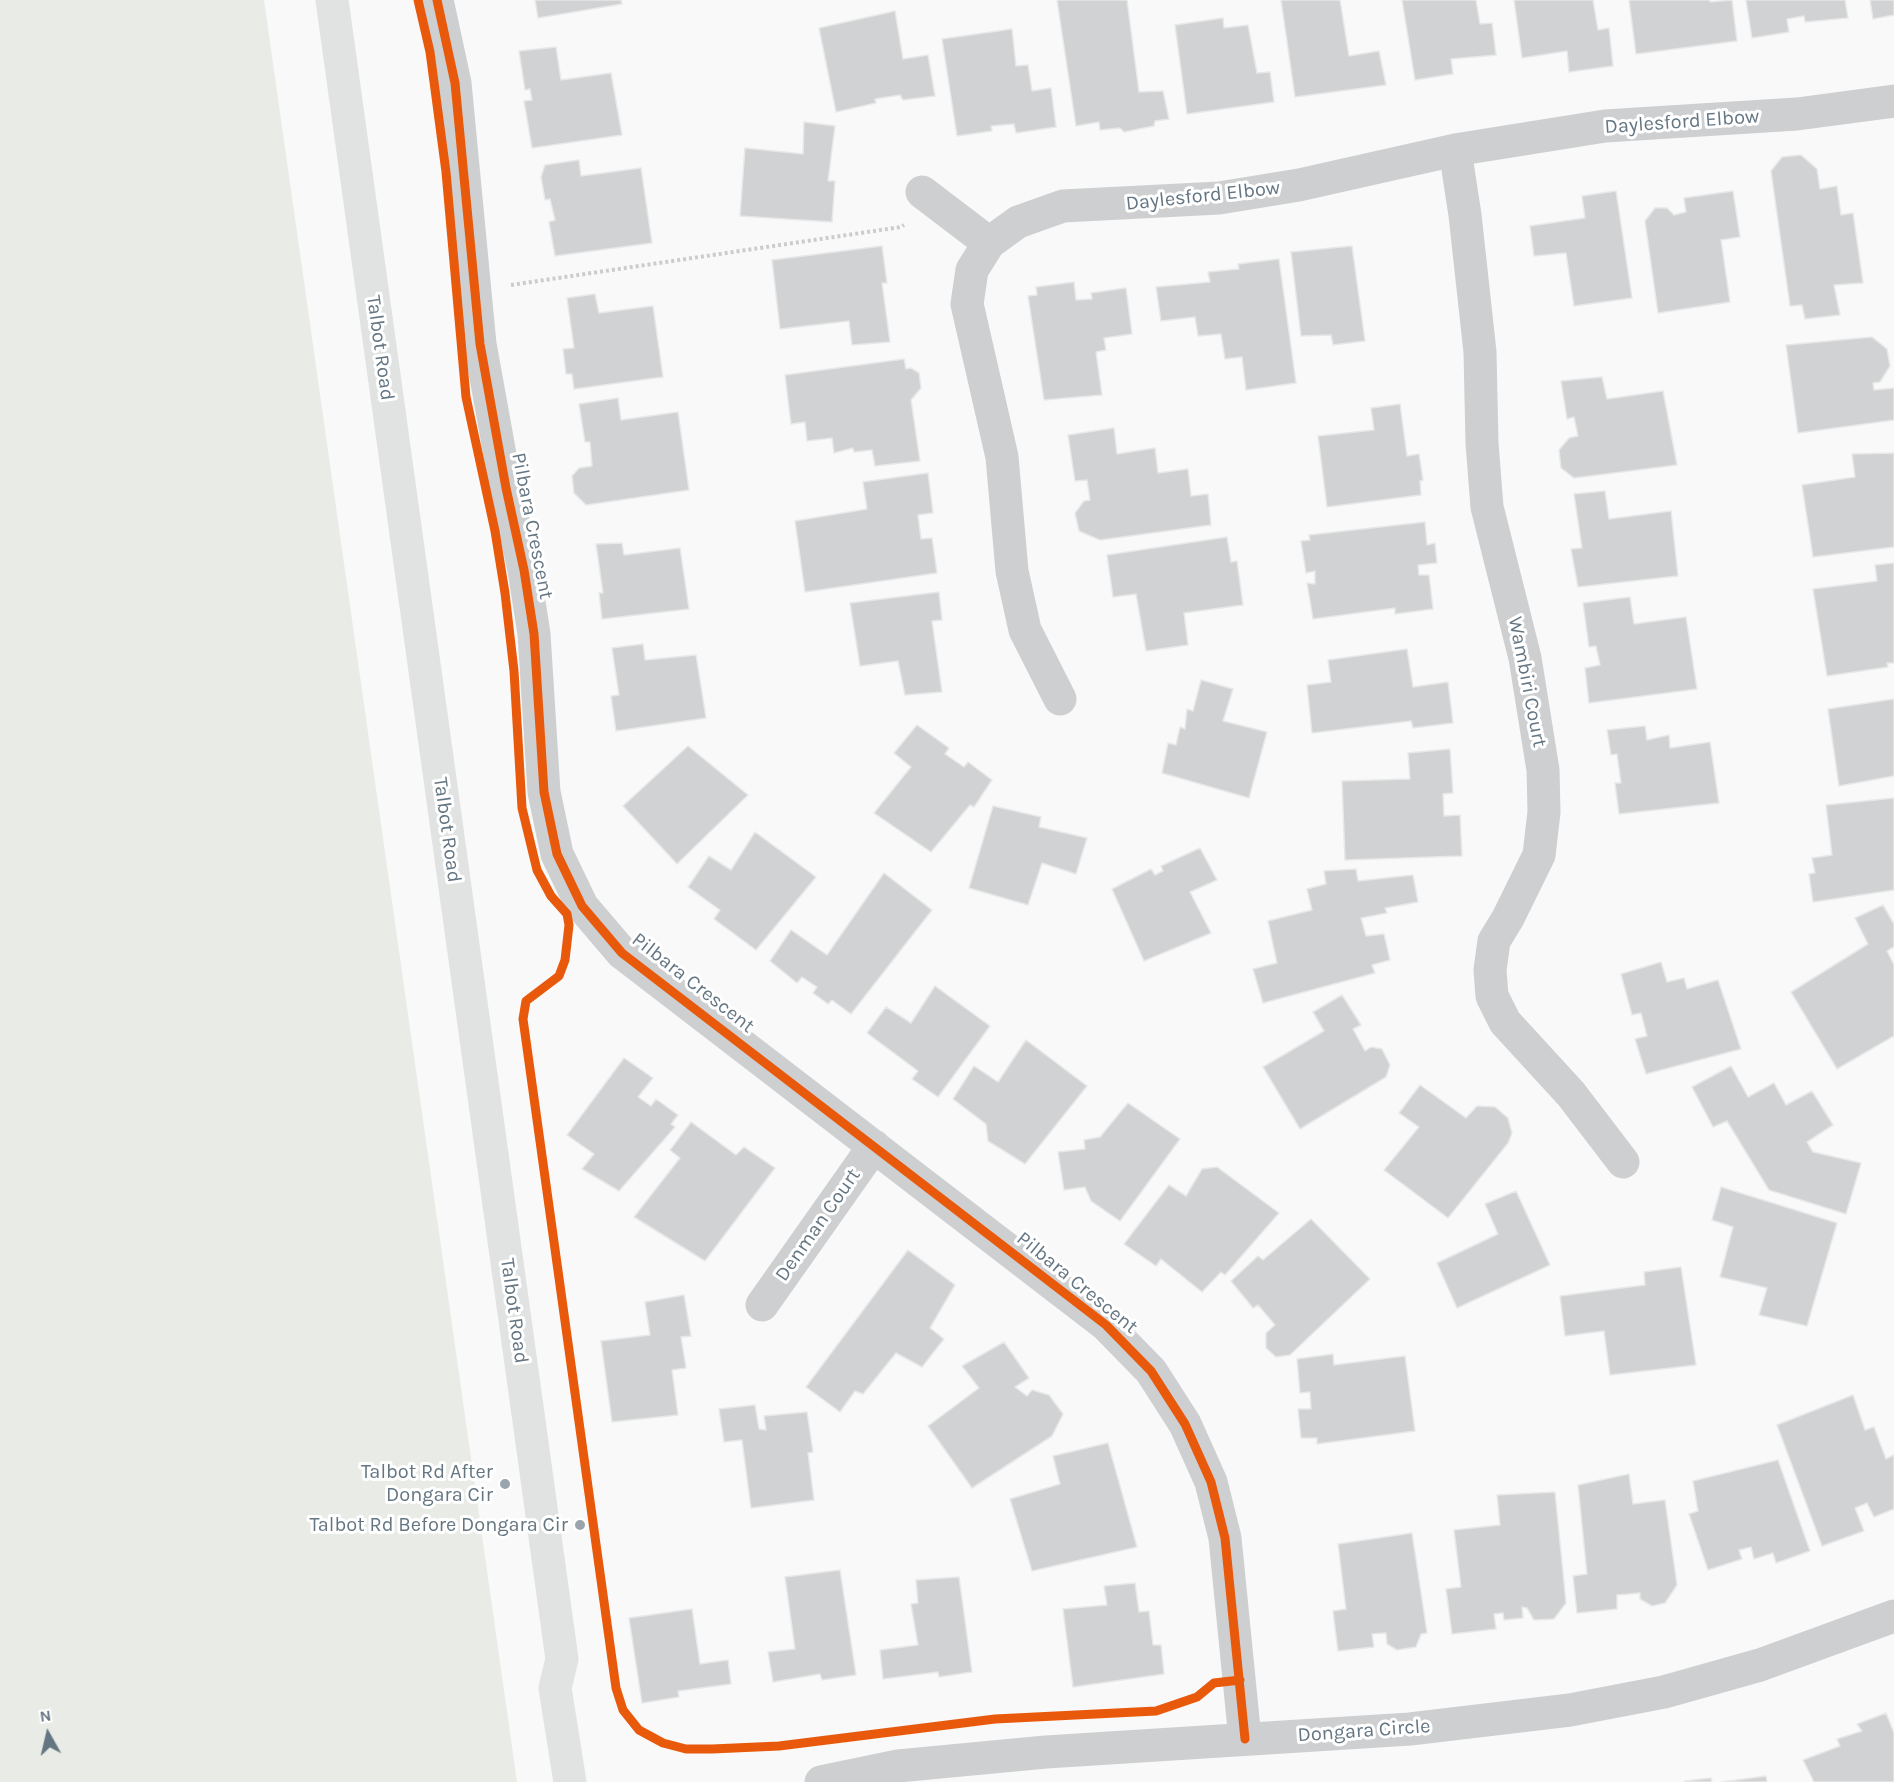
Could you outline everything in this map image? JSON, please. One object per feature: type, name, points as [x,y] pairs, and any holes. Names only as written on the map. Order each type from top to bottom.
[{"type":"main road","name":"Talbot Road","points":[[332,0],[562,1659],[555,1688],[570,1782]]},
{"type":"main road","name":"Talbot Road","points":[[562,1659],[576,1678],[592,1782]]},
{"type":"street","name":"Pilbara Crescent","points":[[437,0],[455,83],[480,344],[524,570],[532,623],[544,792],[557,854],[582,906],[622,953],[1106,1325],[1151,1371],[1185,1424],[1211,1482],[1225,1538],[1245,1739]]},
{"type":"street","name":"Daylesford Elbow","points":[[1060,699],[1025,630],[1012,571],[1002,457],[967,304],[972,270],[989,243],[1018,222],[1063,206],[1219,198],[1299,185],[1455,150],[1605,126],[1797,114],[1894,101]]},
{"type":"street","name":"Wambiri Court","points":[[1455,150],[1466,215],[1480,352],[1482,443],[1487,507],[1526,658],[1543,770],[1544,812],[1539,855],[1494,941],[1490,970],[1492,996],[1505,1022],[1571,1094],[1623,1162]]},
{"type":"street","points":[[922,192],[989,243]]},
{"type":"street","name":"Denman Court","points":[[762,1305],[874,1146]]},
{"type":"street","name":"Dongara Circle","points":[[821,1782],[898,1766],[1046,1752],[1410,1729],[1570,1710],[1664,1692],[1760,1665],[1894,1616]]},
{"type":"path","points":[[475,288],[508,286],[901,227],[915,216],[922,192]]},
{"type":"shaded area","points":[[0,0],[264,0],[517,1782],[0,1782]]},
{"type":"building","points":[[535,0],[621,0],[622,4],[538,18]]},
{"type":"building","points":[[1057,0],[1127,0],[1139,92],[1163,91],[1169,119],[1155,121],[1154,126],[1124,132],[1120,128],[1100,130],[1099,122],[1076,126]]},
{"type":"building","points":[[1281,0],[1340,0],[1349,56],[1379,51],[1386,85],[1295,97]]},
{"type":"building","points":[[1402,0],[1476,0],[1480,24],[1492,23],[1496,55],[1451,59],[1453,74],[1415,80]]},
{"type":"building","points":[[1514,0],[1593,0],[1598,30],[1609,28],[1613,66],[1569,72],[1567,51],[1522,58]]},
{"type":"building","points":[[1629,0],[1710,0],[1710,2],[1732,0],[1737,41],[1636,54]]},
{"type":"building","points":[[1746,0],[1845,0],[1848,18],[1805,22],[1804,16],[1787,19],[1789,32],[1752,38]]},
{"type":"building","points":[[1870,0],[1894,0],[1894,15],[1873,19]]},
{"type":"building","points":[[895,11],[903,59],[928,55],[935,96],[903,100],[900,95],[875,99],[876,103],[836,112],[819,28]]},
{"type":"building","points":[[1223,18],[1224,28],[1248,25],[1257,73],[1270,72],[1274,102],[1187,114],[1175,25]]},
{"type":"building","points":[[1012,29],[1016,66],[1028,65],[1032,91],[1051,88],[1056,127],[1016,133],[1014,124],[991,126],[992,131],[957,136],[942,39]]},
{"type":"building","points":[[556,47],[561,80],[611,73],[622,135],[532,148],[524,101],[532,100],[530,89],[525,90],[519,51]]},
{"type":"building","points":[[804,122],[835,126],[828,181],[835,181],[832,222],[740,216],[745,148],[803,154]]},
{"type":"building","points":[[1801,155],[1817,169],[1820,189],[1837,186],[1841,215],[1853,213],[1863,283],[1834,285],[1840,315],[1805,319],[1802,305],[1790,306],[1771,171],[1782,157]]},
{"type":"building","points":[[579,160],[581,176],[641,168],[652,243],[555,256],[549,222],[555,220],[550,199],[545,200],[541,177],[545,165]]},
{"type":"building","points":[[1616,191],[1632,298],[1574,306],[1566,253],[1534,256],[1530,226],[1585,218],[1582,196]]},
{"type":"building","points":[[1733,191],[1740,237],[1721,240],[1730,302],[1658,313],[1645,221],[1655,208],[1667,208],[1674,215],[1686,212],[1684,198]]},
{"type":"building","points":[[882,246],[887,283],[882,283],[890,342],[852,345],[849,321],[780,329],[772,260]]},
{"type":"building","points":[[1352,246],[1365,341],[1333,345],[1331,335],[1301,336],[1291,252]]},
{"type":"building","points":[[1279,259],[1296,383],[1246,390],[1242,357],[1225,359],[1221,334],[1198,336],[1195,317],[1161,321],[1156,287],[1210,282],[1208,272],[1239,269],[1238,264]]},
{"type":"building","points":[[1074,282],[1076,300],[1092,299],[1091,293],[1126,288],[1132,334],[1104,338],[1106,350],[1096,352],[1102,395],[1044,400],[1028,296],[1037,295],[1036,287]]},
{"type":"building","points":[[595,294],[599,313],[653,306],[663,377],[574,389],[572,374],[566,374],[563,349],[574,348],[567,298]]},
{"type":"building","points":[[1872,337],[1887,349],[1890,366],[1880,382],[1873,383],[1874,390],[1894,388],[1894,420],[1798,433],[1786,345]]},
{"type":"building","points":[[904,359],[906,369],[911,368],[919,373],[921,388],[911,400],[920,461],[875,466],[872,450],[854,452],[853,448],[834,453],[832,438],[807,441],[805,422],[791,424],[785,375]]},
{"type":"building","points":[[1602,377],[1607,399],[1663,391],[1677,465],[1574,478],[1561,468],[1559,450],[1569,438],[1578,436],[1574,417],[1567,419],[1561,381]]},
{"type":"building","points":[[618,398],[621,420],[678,412],[689,490],[586,505],[574,493],[572,476],[579,468],[592,466],[590,442],[585,442],[579,404]]},
{"type":"building","points":[[1400,404],[1407,456],[1419,454],[1423,480],[1420,481],[1421,495],[1327,507],[1318,436],[1374,430],[1371,408]]},
{"type":"building","points":[[1114,428],[1117,454],[1155,448],[1158,473],[1188,469],[1191,496],[1208,494],[1211,525],[1100,540],[1079,531],[1075,513],[1084,501],[1090,500],[1087,480],[1075,481],[1068,435]]},
{"type":"building","points":[[1894,453],[1894,547],[1813,557],[1802,485],[1855,477],[1852,454]]},
{"type":"building","points":[[928,473],[933,513],[918,515],[921,539],[932,538],[937,573],[805,592],[795,521],[867,509],[863,482]]},
{"type":"building","points":[[1605,491],[1609,519],[1671,511],[1678,576],[1578,587],[1571,549],[1582,548],[1574,494]]},
{"type":"building","points":[[1425,522],[1427,545],[1435,543],[1437,563],[1418,565],[1419,575],[1429,575],[1433,609],[1395,614],[1395,608],[1313,619],[1307,583],[1315,584],[1315,571],[1306,573],[1301,541],[1310,540],[1309,535]]},
{"type":"building","points":[[1227,537],[1231,562],[1237,561],[1243,605],[1184,613],[1188,645],[1146,651],[1136,594],[1113,597],[1107,555]]},
{"type":"building","points":[[622,543],[624,555],[680,548],[689,609],[602,619],[599,593],[603,593],[596,544]]},
{"type":"building","points":[[1894,563],[1894,663],[1887,663],[1888,667],[1827,676],[1813,589],[1877,581],[1875,565]]},
{"type":"building","points":[[939,592],[942,620],[932,621],[942,692],[905,695],[898,661],[860,666],[850,603]]},
{"type":"building","points":[[1630,597],[1634,624],[1686,617],[1697,689],[1589,703],[1585,668],[1600,665],[1596,646],[1589,647],[1583,603]]},
{"type":"building","points":[[643,644],[645,660],[696,655],[706,718],[616,731],[611,696],[619,695],[612,648]]},
{"type":"building","points":[[1407,649],[1413,687],[1448,682],[1453,723],[1413,728],[1411,721],[1312,733],[1307,685],[1331,682],[1328,660]]},
{"type":"building","points":[[1201,680],[1233,689],[1223,721],[1267,732],[1249,798],[1162,773],[1168,743],[1176,745],[1180,727],[1185,729],[1187,709],[1193,711]]},
{"type":"building","points":[[1894,699],[1894,776],[1839,786],[1828,709]]},
{"type":"building","points":[[917,725],[949,748],[945,754],[964,767],[968,762],[992,780],[974,807],[970,805],[931,852],[874,813],[911,767],[894,753]]},
{"type":"building","points":[[1645,726],[1647,740],[1669,735],[1670,748],[1710,742],[1719,803],[1619,814],[1615,783],[1621,783],[1617,754],[1611,755],[1607,730]]},
{"type":"building","points":[[688,746],[748,795],[677,864],[623,806]]},
{"type":"building","points":[[1450,749],[1453,793],[1443,794],[1444,816],[1460,815],[1462,856],[1345,860],[1342,781],[1410,779],[1408,753]]},
{"type":"building","points":[[1894,798],[1894,890],[1813,902],[1809,874],[1815,873],[1812,858],[1832,855],[1826,805]]},
{"type":"building","points":[[993,806],[1041,817],[1039,827],[1087,838],[1076,874],[1042,863],[1028,905],[969,888]]},
{"type":"building","points":[[755,832],[816,877],[756,950],[714,919],[720,910],[688,887],[709,856],[731,870]]},
{"type":"building","points":[[1200,848],[1217,880],[1190,892],[1211,933],[1144,961],[1112,889],[1151,869],[1155,875],[1163,871],[1161,866]]},
{"type":"building","points":[[1356,869],[1358,881],[1413,875],[1418,902],[1385,908],[1387,913],[1361,918],[1366,936],[1384,934],[1390,960],[1372,965],[1375,973],[1263,1003],[1253,969],[1277,963],[1268,921],[1312,910],[1307,889],[1326,884],[1324,871]]},
{"type":"building","points":[[884,873],[932,910],[851,1014],[832,1000],[828,1004],[813,993],[817,987],[802,977],[797,983],[770,961],[791,930],[827,955]]},
{"type":"building","points":[[1883,905],[1894,924],[1894,947],[1887,951],[1894,965],[1894,1036],[1837,1069],[1791,992],[1868,944],[1855,918]]},
{"type":"building","points":[[1661,962],[1667,982],[1684,978],[1687,989],[1718,980],[1741,1049],[1646,1074],[1635,1039],[1647,1036],[1641,1013],[1632,1015],[1621,974]]},
{"type":"building","points":[[935,986],[990,1026],[938,1097],[912,1079],[918,1071],[867,1033],[886,1007],[911,1023]]},
{"type":"building","points":[[1342,995],[1361,1025],[1353,1029],[1365,1051],[1371,1047],[1382,1049],[1390,1065],[1386,1077],[1300,1129],[1263,1067],[1324,1031],[1313,1012]]},
{"type":"building","points":[[1026,1040],[1087,1086],[1025,1164],[988,1141],[986,1124],[953,1099],[974,1066],[998,1082]]},
{"type":"building","points":[[624,1058],[653,1078],[638,1097],[651,1106],[656,1099],[678,1115],[671,1124],[675,1127],[619,1191],[582,1169],[594,1154],[567,1135]]},
{"type":"building","points":[[1731,1066],[1748,1097],[1774,1083],[1786,1105],[1812,1091],[1833,1125],[1807,1142],[1813,1152],[1861,1163],[1846,1214],[1769,1190],[1727,1121],[1713,1127],[1692,1087]]},
{"type":"building","points":[[1420,1085],[1466,1118],[1477,1106],[1495,1107],[1508,1118],[1512,1133],[1508,1143],[1448,1218],[1384,1170],[1419,1127],[1399,1113]]},
{"type":"building","points":[[1128,1103],[1180,1139],[1120,1221],[1091,1201],[1085,1187],[1064,1190],[1058,1152],[1085,1149],[1084,1140],[1100,1137]]},
{"type":"building","points":[[691,1122],[736,1155],[744,1147],[775,1168],[705,1261],[634,1217],[680,1158],[670,1150]]},
{"type":"building","points":[[1217,1167],[1279,1213],[1225,1275],[1221,1272],[1202,1292],[1161,1259],[1156,1266],[1124,1244],[1169,1185],[1186,1196],[1202,1169]]},
{"type":"building","points":[[1721,1187],[1837,1223],[1807,1326],[1759,1315],[1767,1288],[1720,1277],[1733,1227],[1712,1220]]},
{"type":"building","points":[[1516,1191],[1550,1265],[1457,1308],[1437,1263],[1498,1234],[1485,1204]]},
{"type":"building","points":[[1311,1219],[1370,1279],[1290,1355],[1276,1357],[1266,1348],[1266,1333],[1275,1325],[1258,1305],[1253,1308],[1231,1281],[1258,1256],[1263,1260]]},
{"type":"building","points":[[908,1250],[955,1285],[930,1328],[944,1339],[922,1367],[896,1353],[863,1394],[855,1391],[840,1412],[806,1387]]},
{"type":"building","points":[[1681,1267],[1696,1365],[1610,1375],[1604,1331],[1565,1336],[1560,1296],[1645,1285],[1644,1272]]},
{"type":"building","points":[[684,1295],[691,1336],[681,1337],[686,1368],[672,1370],[678,1415],[612,1422],[601,1341],[650,1335],[645,1302]]},
{"type":"building","points":[[1004,1342],[1029,1378],[1015,1387],[1027,1396],[1032,1390],[1049,1395],[1063,1414],[1052,1436],[972,1488],[928,1426],[979,1388],[962,1366]]},
{"type":"building","points":[[1333,1354],[1334,1365],[1405,1356],[1415,1431],[1317,1444],[1317,1438],[1301,1438],[1298,1409],[1311,1409],[1310,1392],[1300,1393],[1297,1359]]},
{"type":"building","points":[[1853,1395],[1865,1430],[1874,1427],[1886,1459],[1894,1455],[1894,1509],[1874,1517],[1867,1503],[1855,1508],[1864,1531],[1822,1546],[1777,1425]]},
{"type":"building","points":[[755,1405],[759,1429],[766,1430],[764,1416],[807,1412],[813,1452],[808,1453],[814,1500],[751,1508],[742,1440],[724,1442],[719,1409]]},
{"type":"building","points":[[1108,1443],[1137,1547],[1032,1571],[1010,1499],[1060,1484],[1053,1456]]},
{"type":"building","points":[[1778,1460],[1810,1551],[1776,1563],[1773,1553],[1754,1559],[1751,1547],[1739,1550],[1742,1559],[1708,1570],[1689,1514],[1698,1511],[1693,1481]]},
{"type":"building","points":[[1629,1474],[1633,1504],[1665,1500],[1677,1585],[1665,1603],[1652,1606],[1640,1599],[1640,1593],[1617,1595],[1617,1609],[1577,1613],[1573,1576],[1587,1574],[1578,1485]]},
{"type":"building","points":[[1555,1492],[1566,1603],[1554,1619],[1534,1620],[1527,1608],[1522,1607],[1523,1618],[1504,1620],[1503,1613],[1494,1614],[1496,1629],[1452,1634],[1446,1589],[1461,1587],[1454,1530],[1500,1525],[1497,1495]]},
{"type":"building","points":[[1412,1533],[1427,1633],[1421,1634],[1416,1647],[1397,1650],[1387,1644],[1386,1633],[1372,1634],[1374,1647],[1338,1651],[1333,1611],[1346,1609],[1338,1544]]},
{"type":"building","points":[[840,1570],[856,1675],[822,1680],[820,1674],[773,1682],[768,1652],[795,1649],[785,1577]]},
{"type":"building","points":[[959,1577],[972,1672],[939,1677],[938,1672],[883,1679],[880,1650],[918,1645],[911,1604],[918,1603],[916,1580]]},
{"type":"building","points":[[1135,1583],[1139,1612],[1149,1611],[1153,1645],[1161,1645],[1164,1674],[1073,1687],[1063,1609],[1107,1605],[1104,1586]]},
{"type":"building","points":[[692,1609],[700,1664],[728,1660],[731,1684],[678,1691],[679,1697],[642,1703],[629,1618]]},
{"type":"building","points":[[1886,1713],[1894,1733],[1894,1782],[1814,1782],[1803,1760],[1840,1746],[1837,1739],[1862,1731],[1857,1724]]},
{"type":"building","points":[[1766,1776],[1767,1782],[1722,1782]]},
{"type":"building","points":[[1711,1778],[1712,1782],[1685,1782],[1685,1781]]},
{"type":"cycle path","points":[[418,0],[430,52],[446,172],[466,397],[495,531],[505,593],[514,671],[522,808],[537,870],[551,896],[567,914],[569,925],[565,960],[559,976],[526,1001],[523,1019],[616,1688],[623,1710],[639,1730],[663,1743],[686,1749],[779,1746],[995,1719],[1156,1711],[1197,1697],[1214,1683],[1240,1680]]},
{"type":"cycle path","points":[[437,0],[455,83],[480,344],[506,488],[524,570],[534,634],[544,792],[557,854],[582,906],[622,953],[1106,1325],[1151,1371],[1185,1424],[1211,1482],[1225,1538],[1245,1739]]},
{"type":"place","name":"Talbot Rd After Dongara Cir","points":[[505,1484]]},
{"type":"place","name":"Talbot Rd Before Dongara Cir","points":[[580,1525]]}]
